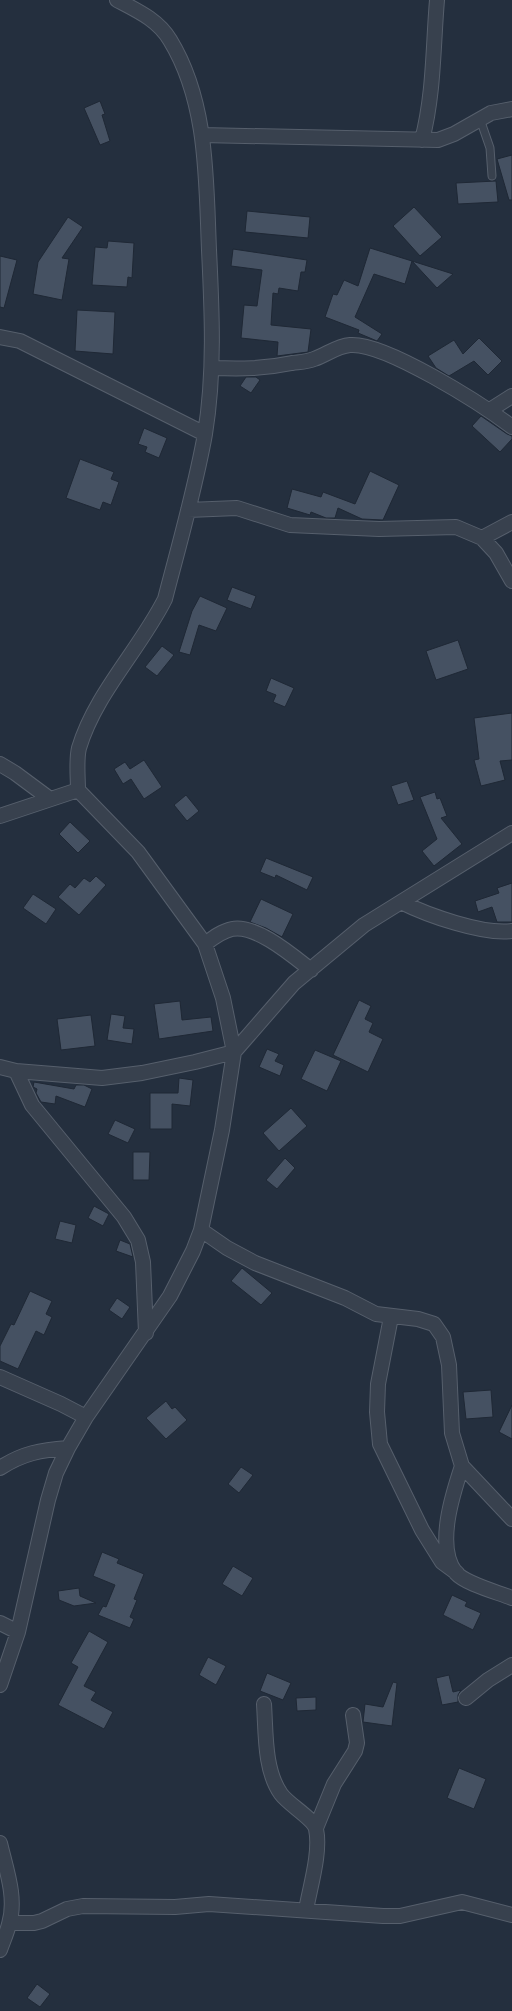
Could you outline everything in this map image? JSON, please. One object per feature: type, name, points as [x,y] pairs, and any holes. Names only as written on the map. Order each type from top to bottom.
[{"type":"street","points":[[0,1685],[18,1632],[48,1500],[56,1473],[86,1418],[170,1296],[190,1259],[201,1230],[222,1130],[234,1052],[223,998],[205,944],[138,852],[78,790],[78,750],[90,720],[152,625],[165,600],[205,434],[212,368],[212,319],[202,135],[194,94],[185,69],[170,40],[152,19],[117,0]]},
{"type":"street","points":[[422,140],[429,113],[434,76],[437,0]]},
{"type":"street","points":[[202,135],[438,140],[454,134],[491,113],[512,109]]},
{"type":"street","points":[[0,337],[20,341],[205,434]]},
{"type":"street","points":[[212,368],[265,368],[314,360],[335,349],[350,345],[370,347],[429,374],[490,410],[512,428]]},
{"type":"street","points":[[490,410],[512,396]]},
{"type":"street","points":[[188,510],[237,508],[290,525],[379,529],[456,527],[482,538],[496,553],[512,581]]},
{"type":"street","points":[[482,538],[512,522]]},
{"type":"street","points":[[0,764],[50,799]]},
{"type":"street","points":[[0,816],[78,790]]},
{"type":"street","points":[[0,1068],[102,1078],[142,1073],[234,1052],[294,983],[364,925],[512,833]]},
{"type":"street","points":[[401,902],[438,918],[499,933],[512,931]]},
{"type":"street","points":[[205,944],[223,932],[234,928],[252,931],[278,946],[311,970]]},
{"type":"street","points":[[16,1071],[32,1105],[110,1198],[138,1240],[143,1262],[146,1333]]},
{"type":"street","points":[[201,1230],[227,1248],[255,1262],[345,1298],[376,1314],[418,1319],[434,1324],[443,1337],[449,1365],[452,1433],[462,1466],[512,1519]]},
{"type":"street","points":[[391,1317],[378,1384],[377,1412],[380,1444],[422,1530],[442,1562],[471,1582],[512,1598]]},
{"type":"street","points":[[0,1377],[61,1404],[86,1418]]},
{"type":"street","points":[[0,1468],[22,1456],[40,1450],[68,1448]]},
{"type":"street","points":[[457,1573],[448,1556],[446,1529],[454,1490],[462,1466]]},
{"type":"street","points":[[0,1623],[18,1632]]},
{"type":"street","points":[[466,1698],[488,1680],[512,1665]]},
{"type":"street","points":[[264,1704],[267,1748],[274,1782],[290,1805],[312,1822],[316,1828]]},
{"type":"street","points":[[306,1910],[316,1863],[316,1828],[334,1784],[355,1750],[357,1742],[353,1715]]},
{"type":"street","points":[[0,1843],[8,1875],[12,1903],[10,1923],[0,1950]]},
{"type":"street","points":[[10,1923],[34,1923],[67,1908],[83,1906],[175,1907],[209,1904],[358,1915],[400,1916],[462,1902],[512,1915]]},
{"type":"lane","points":[[480,118],[490,148],[492,176]]},
{"type":"building","points":[[100,101],[105,114],[102,115],[110,141],[100,145],[84,108]]},
{"type":"building","points":[[512,155],[512,200],[509,200],[497,159]]},
{"type":"building","points":[[496,181],[498,202],[458,204],[456,183]]},
{"type":"building","points":[[414,207],[442,237],[420,256],[393,226]]},
{"type":"building","points":[[247,211],[310,217],[308,238],[245,232]]},
{"type":"building","points":[[68,217],[83,227],[62,258],[69,259],[62,300],[33,294],[38,262]]},
{"type":"building","points":[[108,241],[134,243],[132,278],[128,277],[127,287],[92,285],[95,247],[107,248]]},
{"type":"building","points":[[370,248],[412,261],[405,284],[374,274],[355,317],[382,334],[377,341],[358,333],[359,330],[325,317],[333,294],[337,295],[344,280],[358,286]]},
{"type":"building","points":[[233,249],[307,260],[305,272],[301,272],[298,291],[279,288],[278,294],[273,293],[271,325],[311,329],[308,352],[277,356],[278,342],[241,338],[244,305],[257,306],[262,270],[231,266]]},
{"type":"building","points":[[0,256],[17,260],[4,308],[0,307]]},
{"type":"building","points":[[412,261],[453,274],[437,288]]},
{"type":"building","points":[[77,310],[115,312],[113,354],[75,351]]},
{"type":"building","points":[[479,338],[502,361],[488,375],[474,361],[449,376],[436,368],[428,356],[454,340],[463,354]]},
{"type":"building","points":[[246,377],[256,377],[260,380],[251,393],[240,386]]},
{"type":"building","points":[[481,416],[512,436],[512,439],[500,452],[472,426]]},
{"type":"building","points":[[144,428],[167,438],[159,458],[145,452],[147,447],[138,444]]},
{"type":"building","points":[[80,459],[114,472],[111,479],[119,482],[111,505],[103,502],[100,510],[66,498]]},
{"type":"building","points":[[370,471],[399,485],[383,520],[362,519],[338,508],[335,518],[326,518],[311,512],[310,515],[287,508],[292,489],[321,497],[323,492],[355,504]]},
{"type":"building","points":[[232,587],[256,596],[251,609],[227,600]]},
{"type":"building","points":[[200,596],[227,608],[216,631],[199,625],[190,655],[179,652],[192,611]]},
{"type":"building","points":[[458,640],[468,669],[436,680],[426,651]]},
{"type":"building","points":[[162,646],[174,655],[157,676],[145,667]]},
{"type":"building","points":[[271,678],[294,688],[285,707],[273,702],[276,695],[266,691]]},
{"type":"building","points":[[512,713],[512,760],[500,761],[505,780],[481,786],[474,760],[479,759],[474,718]]},
{"type":"building","points":[[144,760],[162,787],[144,799],[131,779],[123,784],[114,769],[125,762],[130,769]]},
{"type":"building","points":[[407,781],[414,800],[398,805],[391,786]]},
{"type":"building","points":[[435,792],[437,799],[440,798],[447,816],[441,818],[462,844],[434,866],[422,851],[437,839],[420,797]]},
{"type":"building","points":[[186,795],[199,811],[187,821],[174,805]]},
{"type":"building","points":[[70,822],[90,841],[78,853],[59,834]]},
{"type":"building","points":[[266,858],[313,877],[307,890],[276,875],[275,878],[260,872]]},
{"type":"building","points":[[96,876],[106,885],[79,915],[58,897],[70,884],[75,888],[84,878],[90,882]]},
{"type":"building","points":[[512,883],[512,922],[497,922],[492,907],[478,912],[475,901],[499,893],[497,888]]},
{"type":"building","points":[[33,894],[56,909],[46,924],[23,908]]},
{"type":"building","points":[[261,899],[293,914],[282,937],[250,922]]},
{"type":"building","points":[[359,1000],[371,1006],[365,1019],[373,1023],[369,1032],[383,1039],[368,1072],[333,1055]]},
{"type":"building","points":[[180,1001],[182,1020],[211,1017],[213,1031],[159,1039],[154,1004]]},
{"type":"building","points":[[111,1014],[125,1016],[123,1028],[134,1029],[132,1044],[107,1040]]},
{"type":"building","points":[[91,1015],[95,1046],[61,1050],[57,1019]]},
{"type":"building","points":[[267,1049],[279,1054],[275,1061],[284,1065],[280,1076],[259,1067]]},
{"type":"building","points":[[315,1050],[341,1061],[327,1091],[301,1079]]},
{"type":"building","points":[[179,1078],[193,1080],[190,1106],[172,1104],[172,1129],[150,1129],[150,1093],[178,1093]]},
{"type":"building","points":[[34,1082],[74,1089],[76,1085],[84,1085],[92,1089],[85,1107],[56,1096],[55,1104],[41,1102],[36,1093],[37,1089],[33,1087]]},
{"type":"building","points":[[291,1108],[307,1126],[279,1151],[263,1133]]},
{"type":"building","points":[[115,1120],[135,1129],[128,1143],[108,1134]]},
{"type":"building","points":[[133,1152],[150,1152],[149,1180],[133,1180]]},
{"type":"building","points":[[285,1158],[295,1168],[277,1189],[266,1180]]},
{"type":"building","points":[[94,1206],[109,1214],[103,1226],[88,1218]]},
{"type":"building","points":[[60,1221],[76,1225],[72,1243],[55,1239]]},
{"type":"building","points":[[120,1240],[130,1244],[133,1257],[116,1251]]},
{"type":"building","points":[[242,1268],[272,1293],[261,1305],[231,1281]]},
{"type":"building","points":[[30,1291],[52,1301],[46,1314],[52,1317],[44,1335],[36,1331],[18,1369],[0,1361],[0,1346],[11,1324],[14,1325]]},
{"type":"building","points":[[117,1298],[130,1307],[122,1319],[109,1310]]},
{"type":"building","points":[[491,1390],[493,1417],[466,1419],[463,1392]]},
{"type":"building","points":[[166,1401],[172,1409],[175,1407],[187,1420],[166,1439],[146,1418]]},
{"type":"building","points":[[512,1405],[512,1439],[499,1432]]},
{"type":"building","points":[[241,1467],[253,1475],[239,1493],[228,1484]]},
{"type":"building","points":[[102,1552],[119,1559],[117,1563],[144,1574],[134,1599],[137,1600],[130,1617],[134,1619],[130,1628],[98,1615],[103,1606],[106,1607],[115,1585],[93,1576]]},
{"type":"building","points":[[233,1566],[253,1578],[242,1596],[222,1584]]},
{"type":"building","points":[[79,1588],[80,1596],[96,1603],[74,1606],[59,1600],[58,1591]]},
{"type":"building","points":[[452,1595],[467,1602],[465,1606],[481,1613],[473,1630],[443,1615]]},
{"type":"building","points":[[89,1631],[108,1642],[84,1686],[96,1692],[91,1700],[113,1712],[104,1729],[58,1705],[78,1667],[71,1663]]},
{"type":"building","points":[[208,1657],[226,1666],[216,1685],[199,1675]]},
{"type":"building","points":[[267,1673],[291,1683],[283,1700],[260,1691]]},
{"type":"building","points":[[449,1675],[453,1692],[461,1690],[458,1695],[458,1702],[442,1705],[436,1678]]},
{"type":"building","points":[[393,1682],[397,1683],[392,1726],[363,1722],[365,1704],[383,1707]]},
{"type":"building","points":[[316,1697],[316,1710],[297,1711],[296,1698]]},
{"type":"building","points":[[459,1768],[486,1779],[474,1809],[447,1798]]},
{"type":"building","points":[[37,1984],[50,1994],[40,2007],[27,1998]]}]
